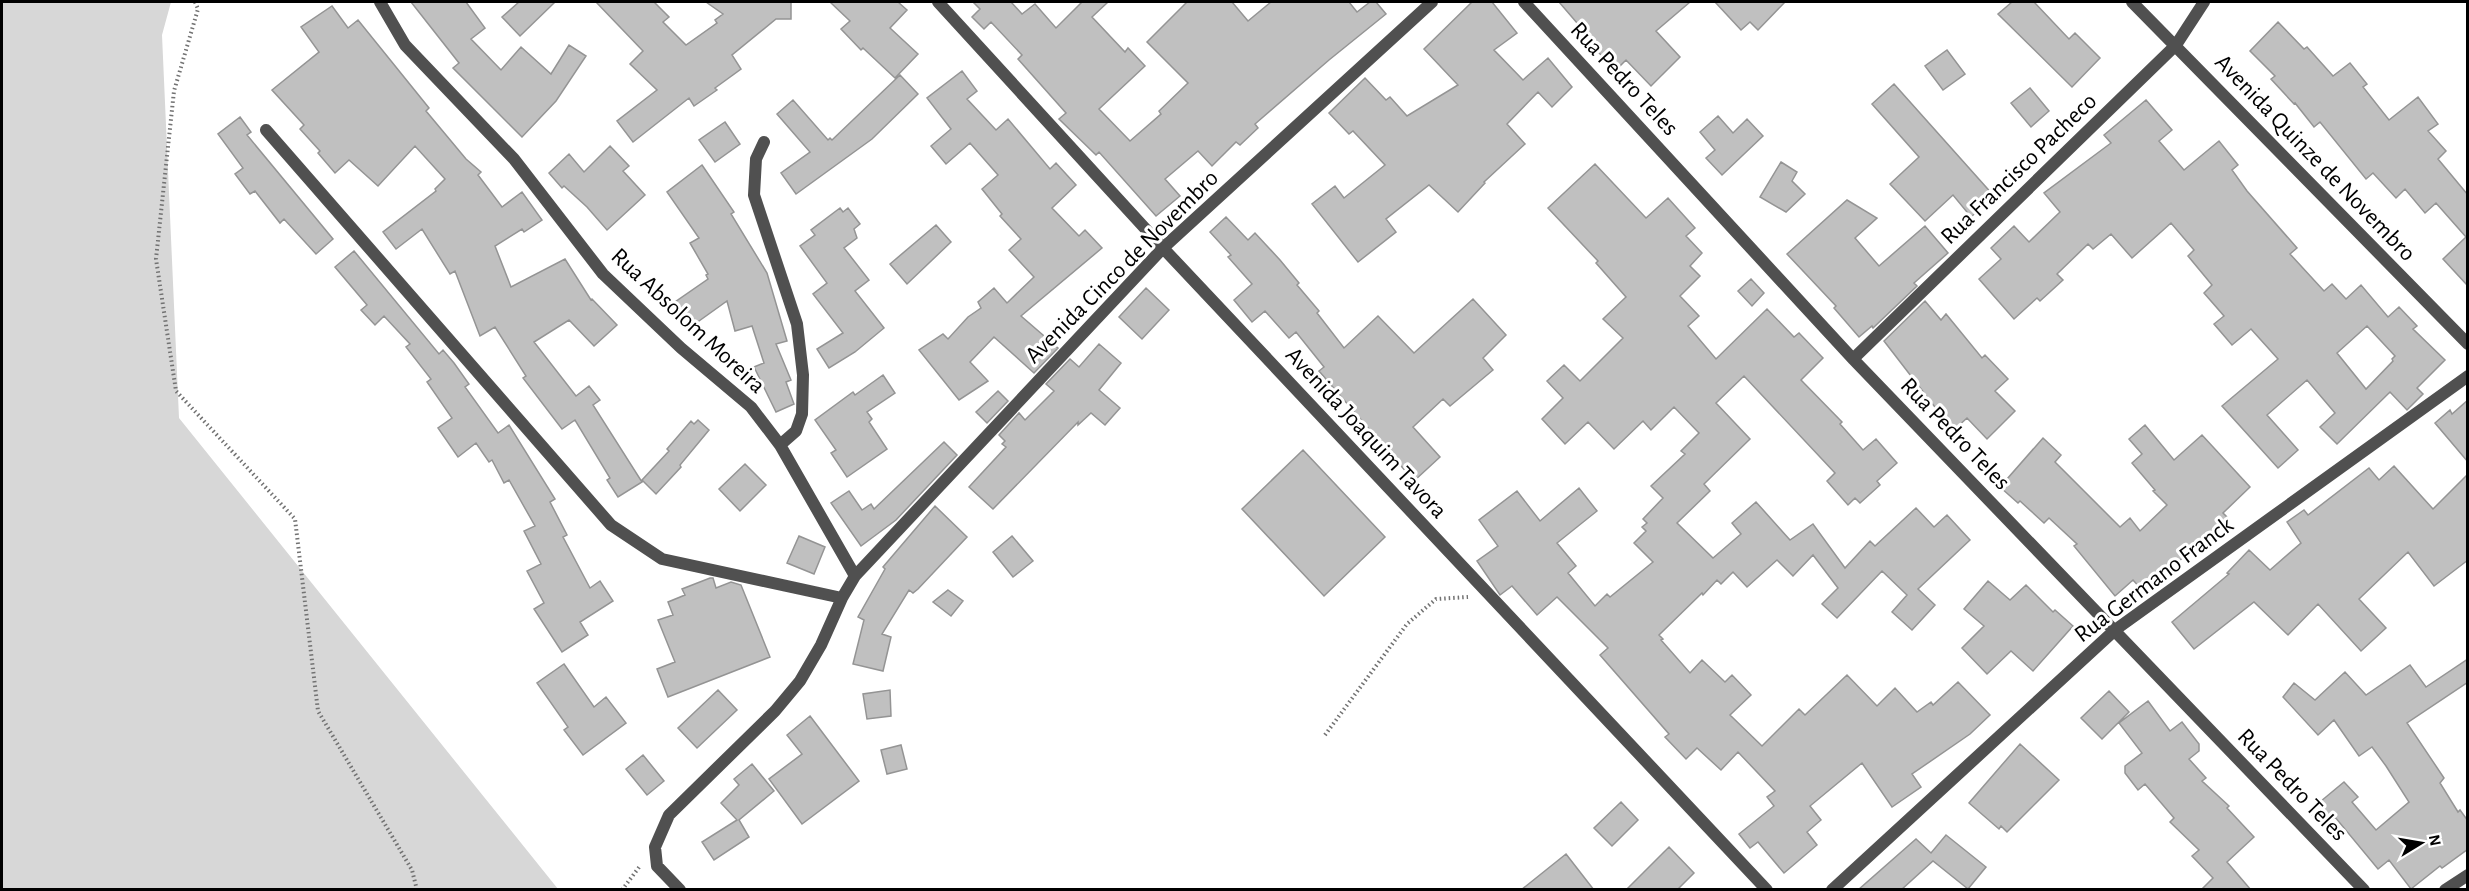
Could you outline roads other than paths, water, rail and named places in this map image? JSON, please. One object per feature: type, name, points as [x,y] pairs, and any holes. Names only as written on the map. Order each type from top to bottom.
[{"type":"street","name":"Rua Absolom Moreira","points":[[380,2],[405,45],[514,159],[603,274],[681,348],[751,408],[780,445],[855,576]]},
{"type":"street","name":"Avenida Joaquim Tavora","points":[[938,2],[1163,248],[1767,890]]},
{"type":"street","name":"Avenida Cinco de Novembro","points":[[680,890],[657,866],[656,847],[669,815],[774,711],[800,681],[821,645],[842,598],[855,576],[1163,248],[1432,2]]},
{"type":"street","name":"Rua Pedro Teles","points":[[1524,2],[1853,359],[2364,890]]},
{"type":"street","name":"Avenida Quinze de Novembro","points":[[2133,2],[2468,344]]},
{"type":"street","name":"Rua Francisco Pacheco","points":[[1853,359],[2176,45],[2204,2]]},
{"type":"street","points":[[266,130],[611,525],[662,559],[842,598]]},
{"type":"street","points":[[764,142],[756,159],[754,195],[797,324],[803,375],[802,414],[796,431],[780,445]]},
{"type":"street","name":"Rua Germano Franck","points":[[1832,890],[2115,630],[2468,376]]},
{"type":"street","points":[[2445,890],[2468,875]]}]
